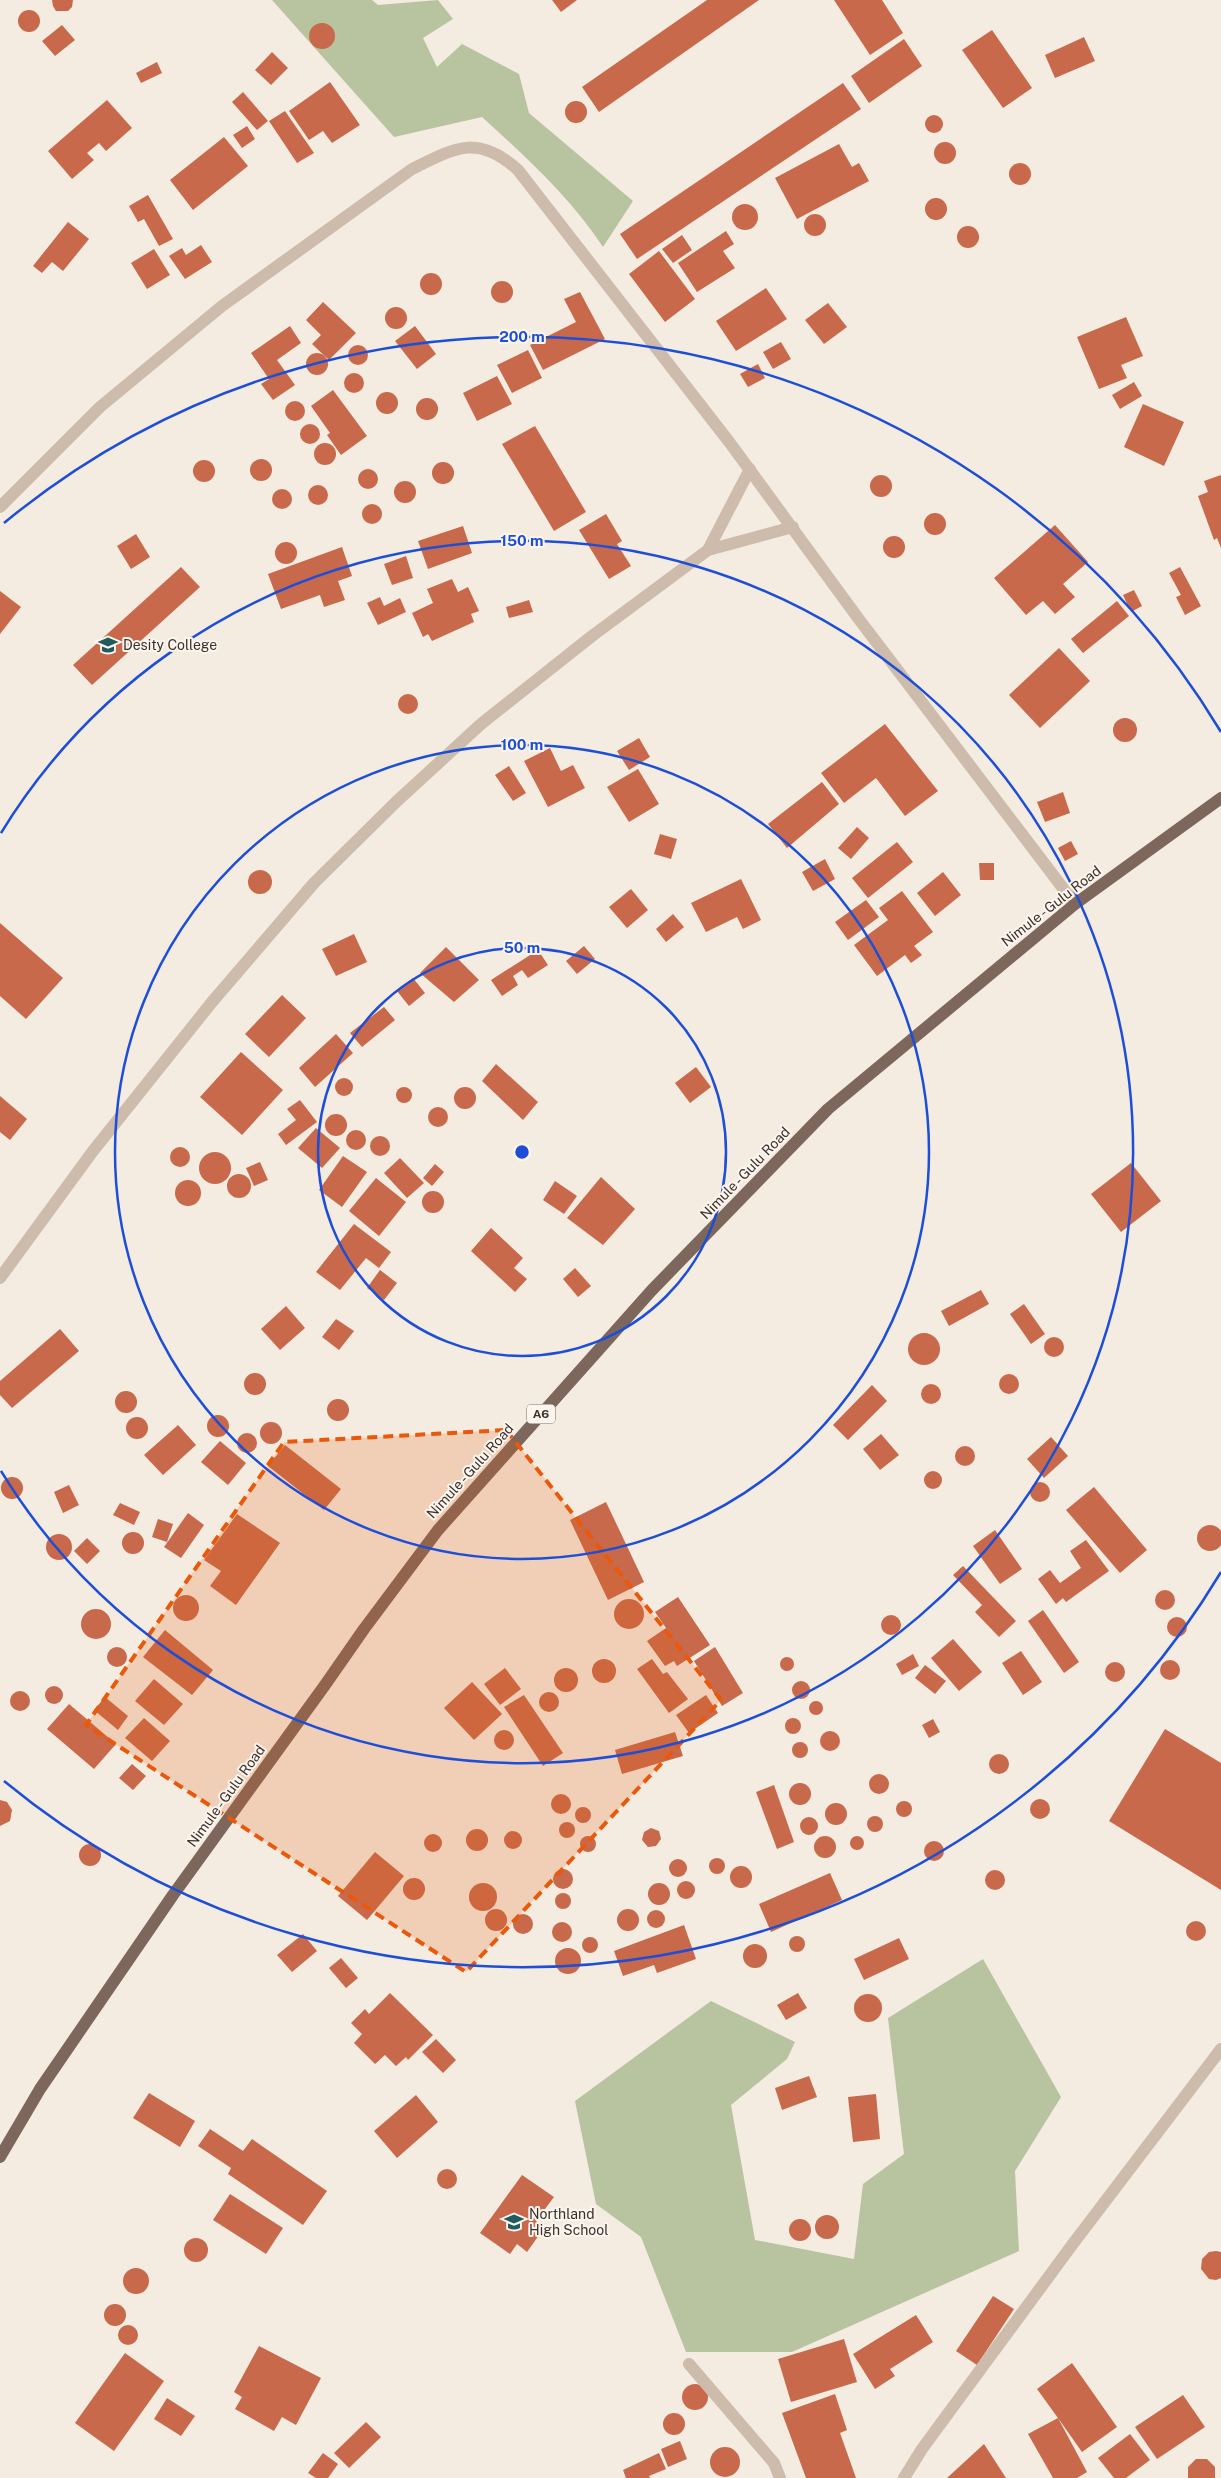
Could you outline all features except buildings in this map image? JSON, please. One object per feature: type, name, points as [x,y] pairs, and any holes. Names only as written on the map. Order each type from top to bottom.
[{"type":"main road","name":"Nimule - Gulu Road","points":[[0,2157],[40,2089],[173,1895],[326,1686],[364,1628],[438,1530],[652,1290],[828,1109],[1075,904],[1221,798]]},
{"type":"street","points":[[0,507],[100,407],[222,306],[412,168],[444,153],[467,147],[487,149],[503,157],[518,170],[750,469],[858,618],[1075,904]]},
{"type":"street","points":[[708,550],[750,469]]},
{"type":"street","points":[[0,1278],[93,1151],[212,1002],[314,883],[396,802],[481,724],[592,636],[708,550],[793,527]]},
{"type":"street","points":[[904,2478],[922,2448],[1072,2245],[1221,2050]]},
{"type":"street","points":[[689,2364],[774,2463],[780,2478]]},
{"type":"highlighted area","points":[[506,1430],[721,1700],[466,1972],[86,1725],[284,1442]]},
{"type":"green space","points":[[272,0],[372,0],[378,5],[438,0],[453,19],[423,38],[437,67],[462,44],[519,74],[529,113],[633,201],[603,247],[562,194],[482,117],[394,137]]},
{"type":"green space","points":[[983,1959],[1061,2097],[1015,2171],[1019,2251],[792,2352],[686,2352],[641,2237],[596,2204],[575,2101],[711,2001],[795,2042],[787,2059],[731,2105],[755,2240],[854,2259],[863,2184],[904,2154],[888,2018]]},
{"type":"place","name":"Desity College","points":[[108,645]]},
{"type":"place","name":"Northland High School","points":[[514,2222]]}]
